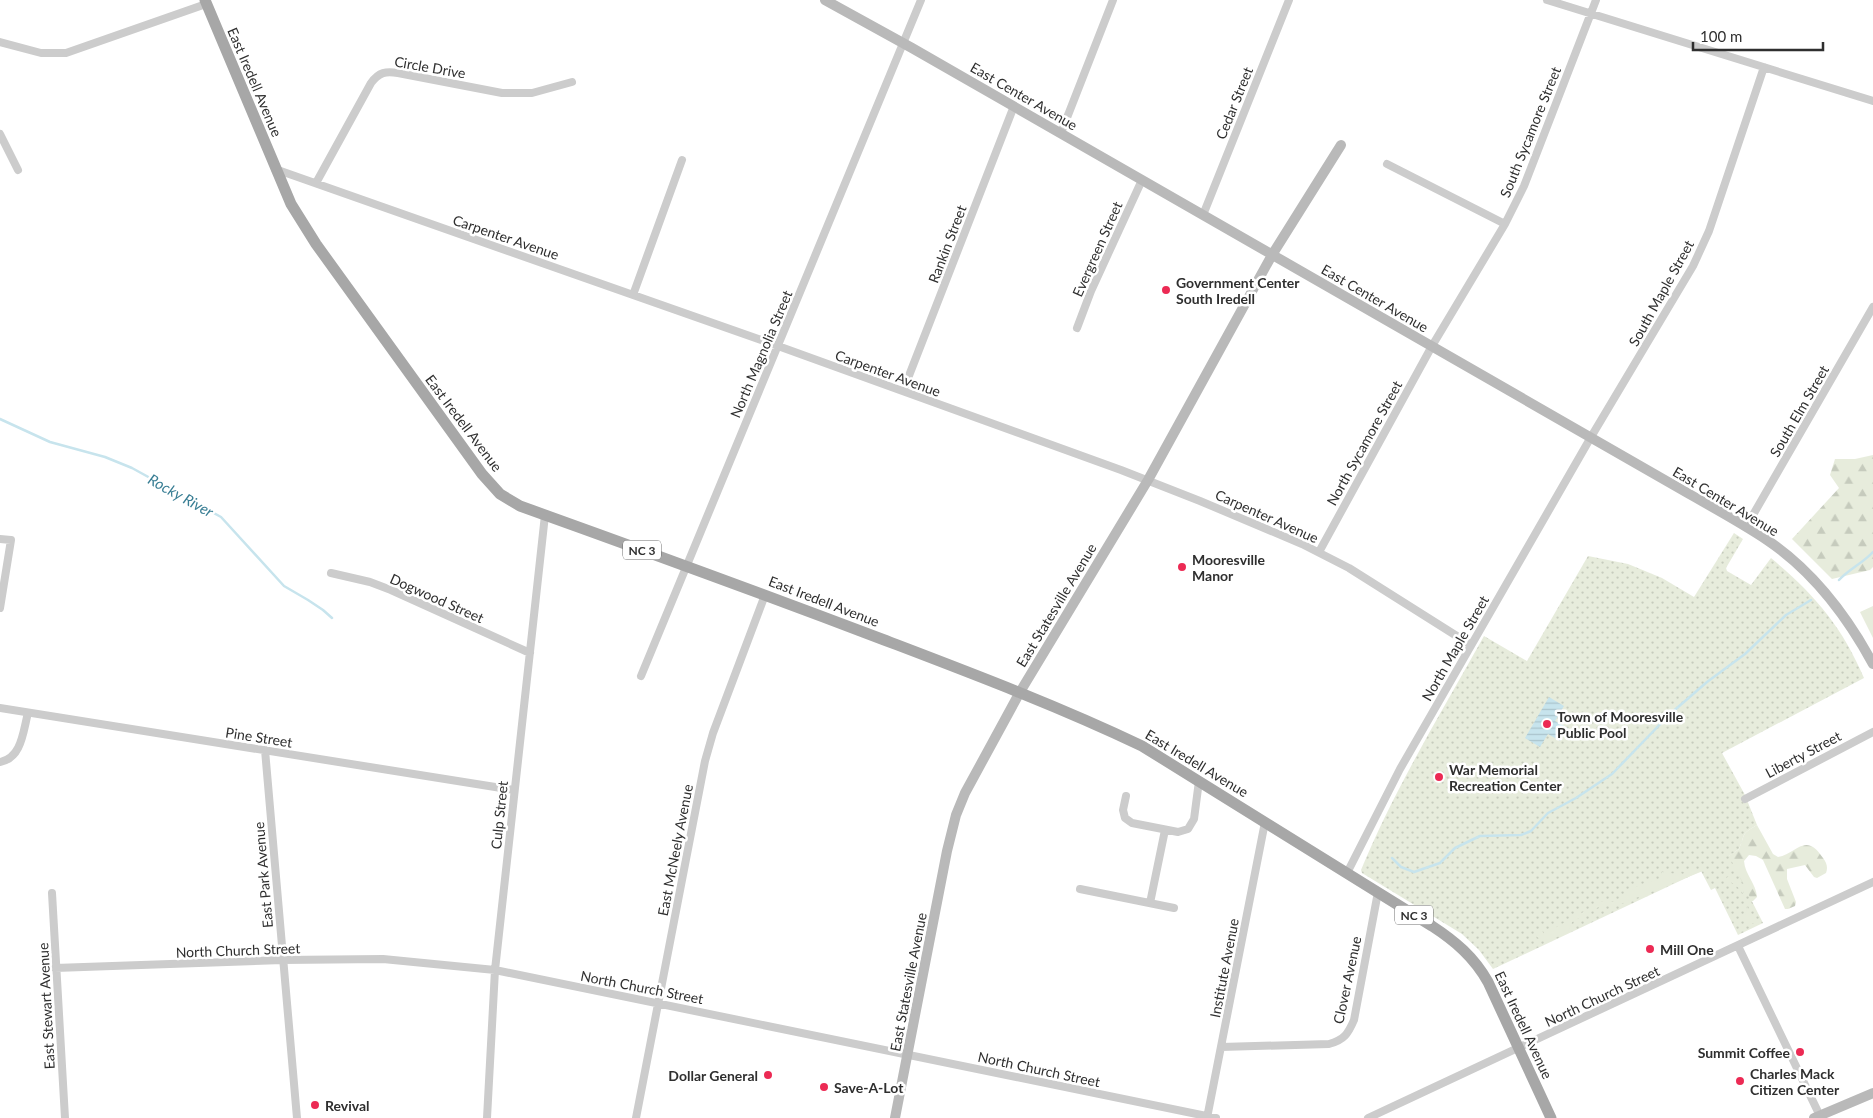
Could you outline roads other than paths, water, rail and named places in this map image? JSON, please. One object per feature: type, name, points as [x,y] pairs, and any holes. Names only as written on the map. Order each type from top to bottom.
[{"type":"main road","name":"East Iredell Avenue","points":[[206,2],[290,204],[316,244],[482,474],[500,494],[520,506],[765,595],[1020,692],[1142,746],[1378,892],[1447,936],[1465,950],[1480,968],[1488,982],[1551,1118]]},
{"type":"street","name":"East Center Avenue","points":[[826,0],[1746,527],[1775,546],[1815,581],[1842,613],[1873,664]]},
{"type":"street","name":"North Magnolia Street","points":[[641,676],[921,0]]},
{"type":"street","points":[[1061,133],[1113,0]]},
{"type":"street","name":"Cedar Street","points":[[1203,215],[1289,0]]},
{"type":"street","points":[[1547,0],[1873,101]]},
{"type":"street","name":"South Sycamore Street","points":[[1432,346],[1505,224],[1524,186],[1596,0]]},
{"type":"street","points":[[0,42],[42,53],[66,53],[206,2]]},
{"type":"street","name":"South Maple Street","points":[[1591,437],[1693,266],[1709,232],[1764,67]]},
{"type":"street","name":"Circle Drive","points":[[316,183],[371,83],[382,72],[398,73],[502,93],[532,93],[572,82]]},
{"type":"street","name":"Rankin Street","points":[[903,391],[1014,106]]},
{"type":"street","points":[[0,134],[18,170]]},
{"type":"street","name":"East Statesville Avenue","points":[[895,1118],[947,851],[956,815],[974,777],[1020,692],[1148,480],[1272,255],[1341,145]]},
{"type":"street","points":[[634,295],[682,160]]},
{"type":"street","points":[[1387,164],[1505,224]]},
{"type":"street","name":"Carpenter Avenue","points":[[275,169],[778,346],[1148,480],[1251,521],[1318,552],[1349,568],[1472,645]]},
{"type":"street","name":"Evergreen Street","points":[[1078,328],[1091,291],[1142,180]]},
{"type":"street","name":"South Elm Street","points":[[1746,527],[1873,307]]},
{"type":"street","name":"North Sycamore Street","points":[[1318,552],[1432,346]]},
{"type":"street","name":"North Maple Street","points":[[1346,873],[1400,769],[1591,437]]},
{"type":"street","name":"Culp Street","points":[[487,1118],[495,970],[545,515]]},
{"type":"street","points":[[0,539],[10,540],[0,608]]},
{"type":"street","name":"Dogwood Street","points":[[331,573],[370,582],[391,590],[530,653]]},
{"type":"street","name":"East McNeely Avenue","points":[[636,1118],[705,762],[713,733],[765,595]]},
{"type":"street","name":"Pine Street","points":[[0,708],[514,790]]},
{"type":"street","points":[[0,762],[13,756],[17,750],[28,713]]},
{"type":"street","name":"Liberty Street","points":[[1745,799],[1873,732]]},
{"type":"street","name":"East Park Avenue","points":[[265,750],[297,1118]]},
{"type":"street","points":[[1126,796],[1123,810],[1125,818],[1132,823],[1178,832],[1188,829],[1194,819],[1199,781]]},
{"type":"street","name":"Institute Avenue","points":[[1207,1117],[1265,822]]},
{"type":"street","points":[[1150,903],[1165,830]]},
{"type":"street","name":"North Church Street","points":[[1368,1118],[1873,882]]},
{"type":"street","points":[[1080,889],[1174,908]]},
{"type":"street","name":"Clover Avenue","points":[[1221,1047],[1329,1044],[1339,1042],[1348,1035],[1354,1020],[1378,892]]},
{"type":"street","name":"East Stewart Avenue","points":[[52,893],[65,1118]]},
{"type":"street","points":[[1738,946],[1818,1117],[1873,1093]]},
{"type":"street","name":"North Church Street","points":[[55,968],[282,960],[383,959],[495,970],[1216,1118]]},
{"type":"water","name":"Town of Mooresville Public Pool","points":[[1549,697],[1564,706],[1555,721],[1568,728],[1560,741],[1548,734],[1540,747],[1525,738]]},
{"type":"waterway","name":"Rocky River","points":[[0,419],[50,442],[105,457],[132,468],[221,517],[284,586],[308,600],[332,618]]},
{"type":"waterway","points":[[1839,580],[1873,552]]},
{"type":"waterway","points":[[1392,858],[1401,867],[1414,872],[1440,863],[1455,848],[1480,836],[1521,835],[1531,831],[1548,813],[1576,798],[1612,774],[1670,714],[1707,682],[1745,654],[1786,615],[1811,600]]},
{"type":"place","name":"Government Center South Iredell","points":[[1166,290]]},
{"type":"place","name":"Mooresville Manor","points":[[1182,567]]},
{"type":"place","name":"Town of Mooresville Public Pool","points":[[1547,724]]},
{"type":"place","name":"War Memorial Recreation Center","points":[[1439,777]]},
{"type":"place","name":"Mill One","points":[[1650,949]]},
{"type":"place","name":"Summit Coffee","points":[[1800,1052]]},
{"type":"place","name":"Dollar General","points":[[768,1075]]},
{"type":"place","name":"Charles Mack Citizen Center","points":[[1740,1081]]},
{"type":"place","name":"Save-A-Lot","points":[[824,1087]]},
{"type":"place","name":"Revival","points":[[315,1105]]}]
